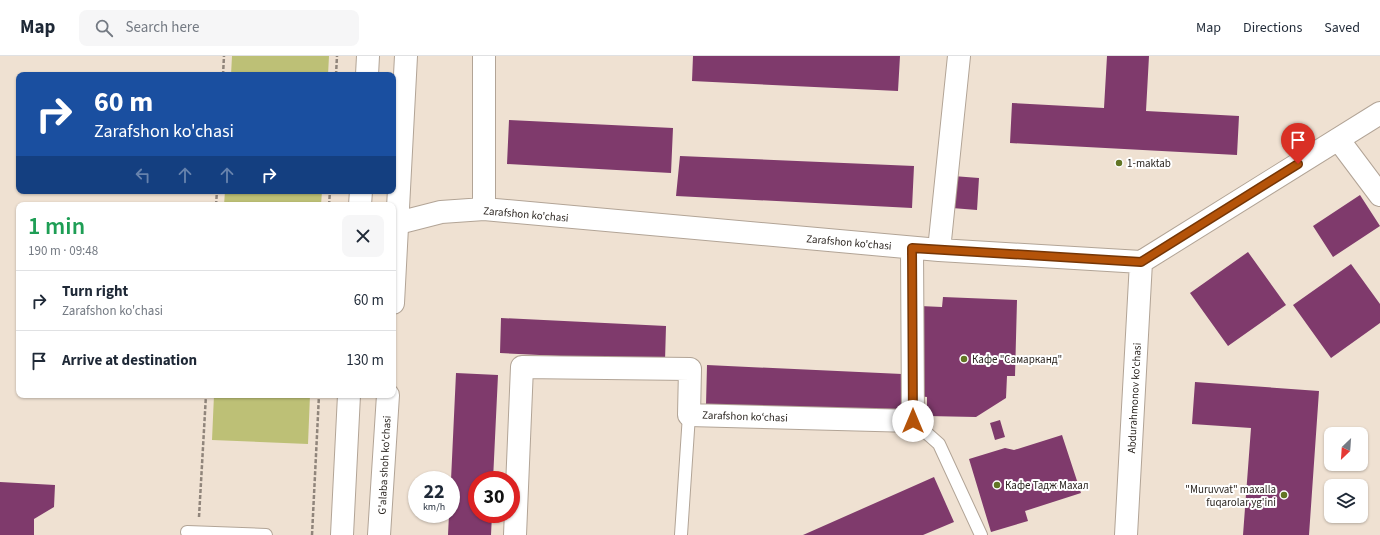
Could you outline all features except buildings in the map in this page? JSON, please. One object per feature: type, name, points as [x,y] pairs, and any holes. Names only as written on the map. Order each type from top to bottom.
[{"type":"street","points":[[367,72],[368,56]]},
{"type":"street","points":[[396,255],[406,56]]},
{"type":"street","points":[[484,56],[484,209]]},
{"type":"street","points":[[939,250],[960,56]]},
{"type":"street","points":[[1141,262],[1380,113]]},
{"type":"street","points":[[1338,139],[1380,195]]},
{"type":"street","name":"Zarafshon ko'chasi","points":[[398,223],[441,212],[484,209],[912,248],[1141,262]]},
{"type":"street","points":[[912,248],[913,421]]},
{"type":"street","name":"Abdurahmonov ko'chasi","points":[[1126,535],[1141,262]]},
{"type":"street","name":"Zarafshon ko‘chasi","points":[[515,535],[522,367],[690,369],[689,415],[913,421]]},
{"type":"street","points":[[342,535],[349,398]]},
{"type":"street","name":"G'alaba shoh ko'chasi","points":[[379,535],[388,398]]},
{"type":"lane","points":[[681,535],[689,415]]},
{"type":"lane","points":[[913,421],[939,444],[981,535]]},
{"type":"lane","points":[[193,532],[266,535]]},
{"type":"path","points":[[223,72],[224,56]]},
{"type":"path","points":[[336,72],[337,56]]},
{"type":"path","points":[[193,532],[206,398]]},
{"type":"path","points":[[312,535],[320,398]]},
{"type":"green space","points":[[232,56],[329,56],[328,72],[231,72]]},
{"type":"green space","points":[[225,194],[322,194],[321,202],[224,202]]},
{"type":"green space","points":[[214,398],[310,398],[308,444],[212,440]]},
{"type":"place","name":"1-maktab","points":[[1119,163]]},
{"type":"place","name":"Кафе \"Самарканд\"","points":[[964,359]]},
{"type":"place","name":"Кафе Тадж Махал","points":[[997,485]]},
{"type":"place","name":"\"Muruvvat\" maxalla fuqarolar yg'ini","points":[[1284,495]]},
{"type":"route","points":[[913,421],[912,248],[1141,262],[1298,164]]}]
